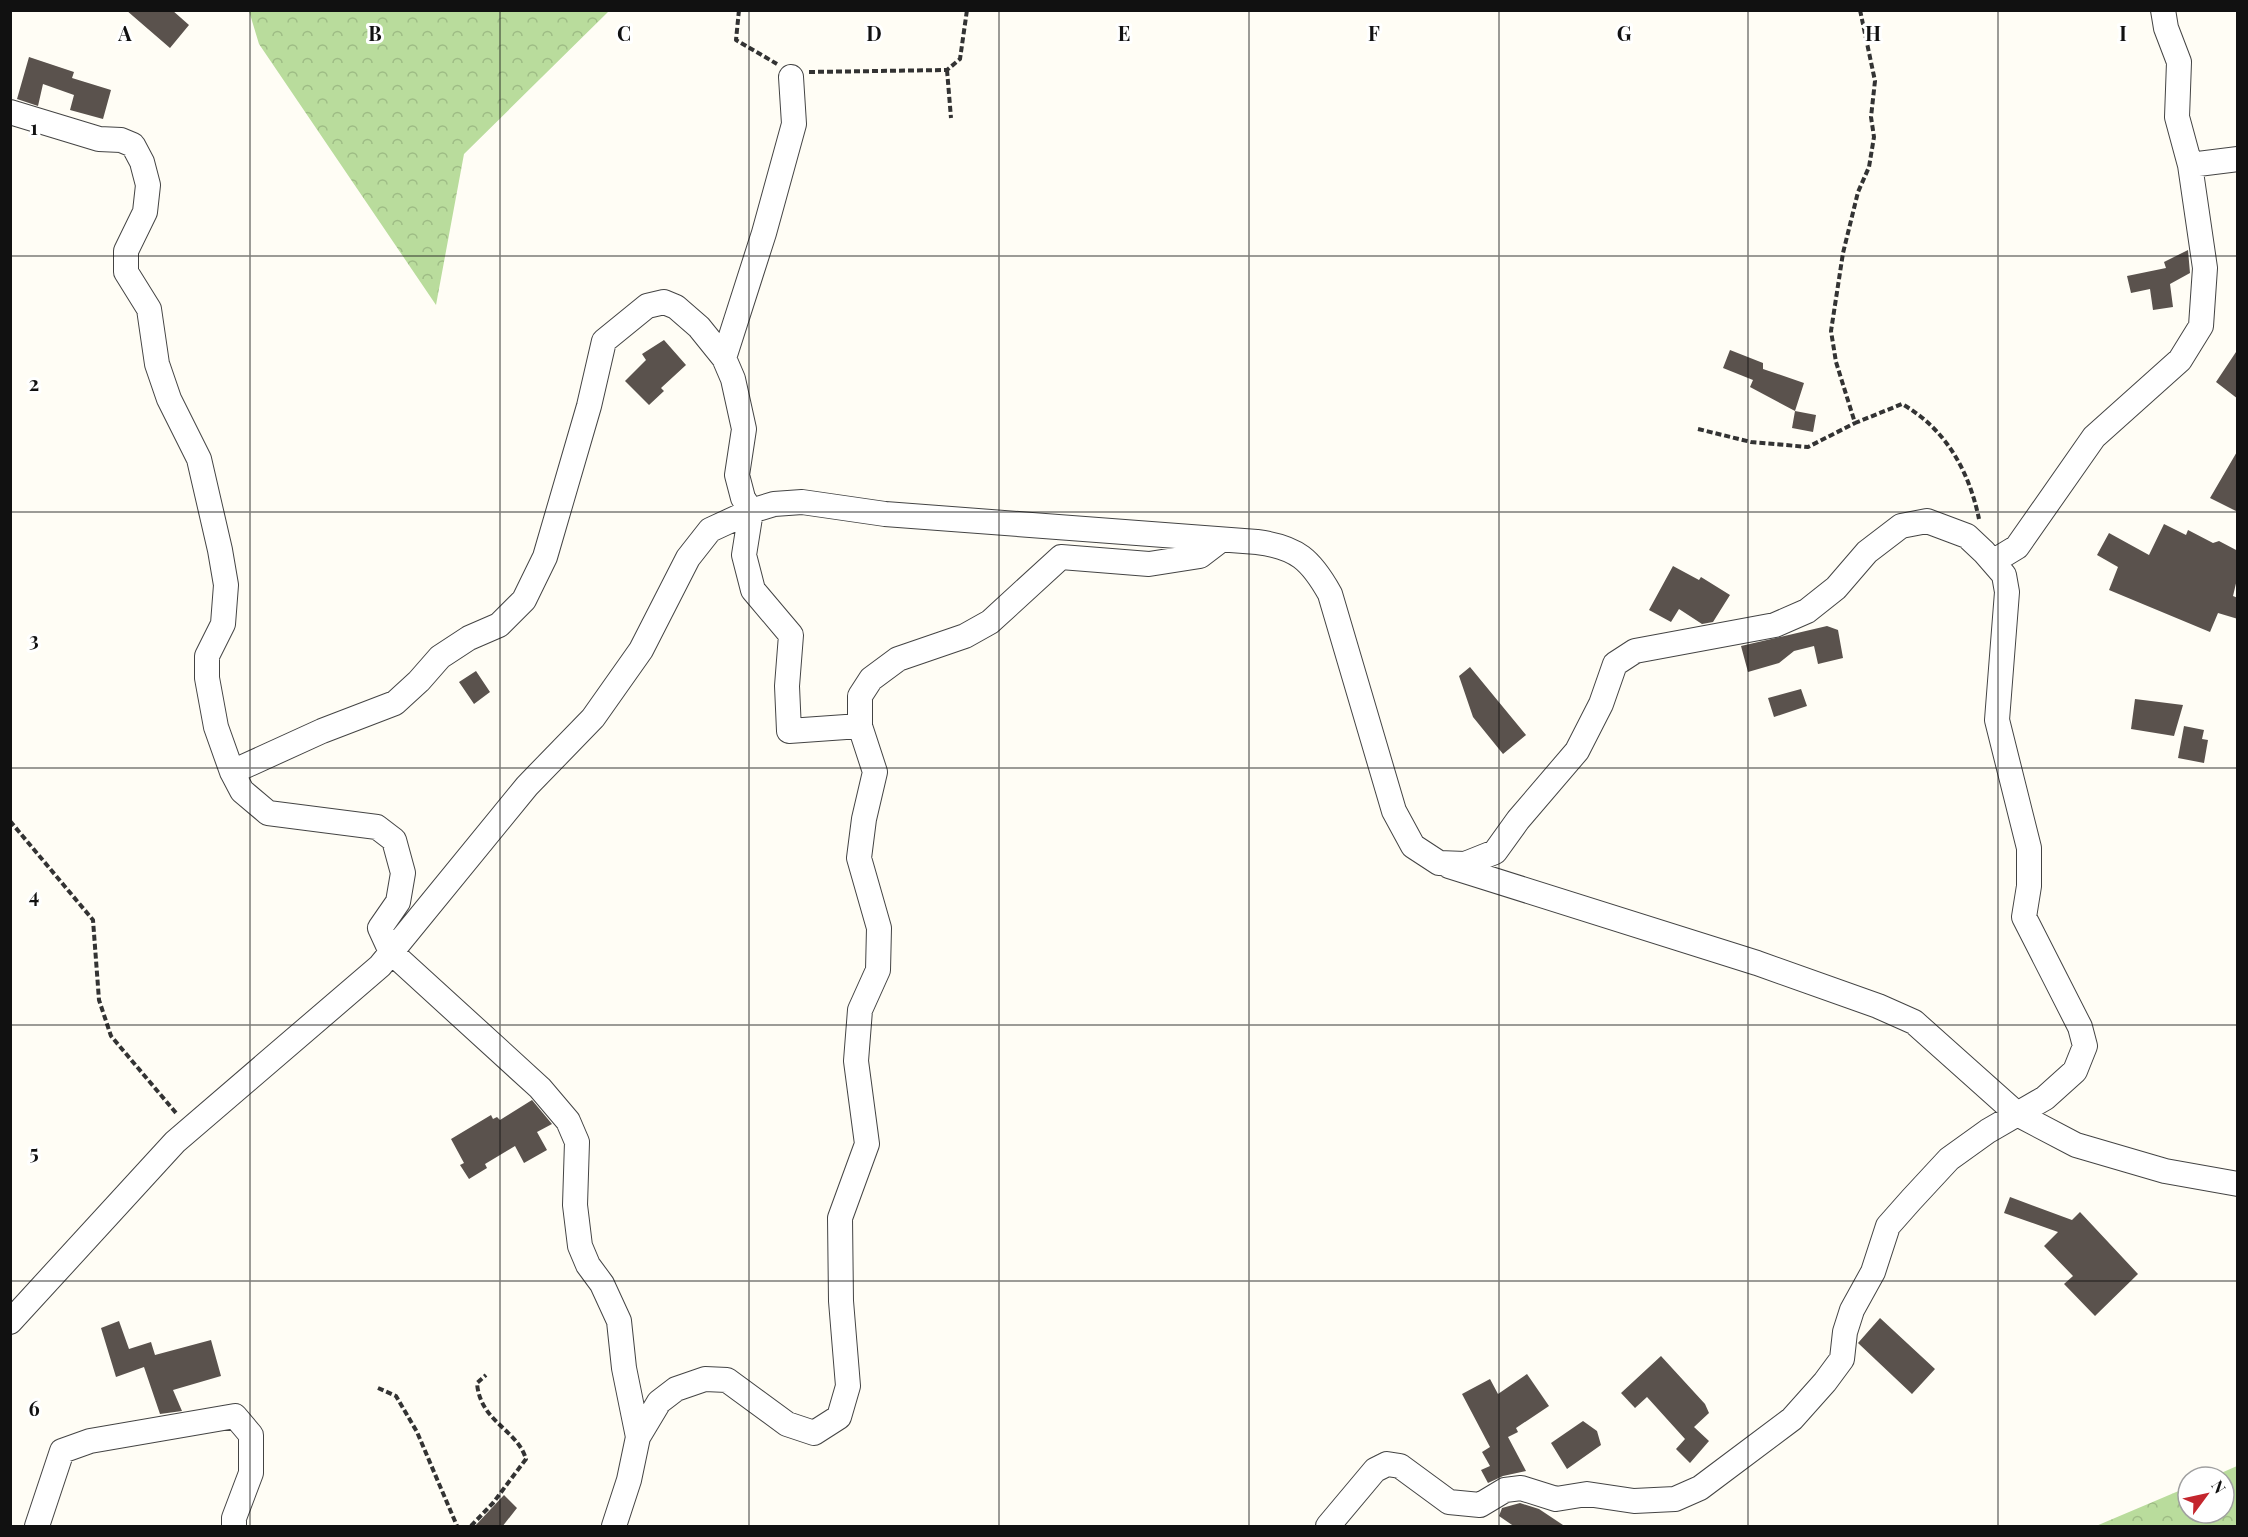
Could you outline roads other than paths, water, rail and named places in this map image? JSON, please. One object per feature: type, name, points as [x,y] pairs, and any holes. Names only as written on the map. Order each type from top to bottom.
[{"type":"street","points":[[1989,556],[2017,547],[2094,437],[2180,360],[2201,326],[2205,268],[2190,165],[2177,117],[2179,62],[2166,28],[2163,10]]},
{"type":"street","points":[[724,358],[764,233],[792,133],[794,123],[791,77]]},
{"type":"street","points":[[10,112],[99,139],[121,140],[133,146],[142,162],[148,185],[145,212],[126,251],[126,272],[149,309],[158,364],[169,399],[199,459],[220,550],[226,585],[223,624],[207,656],[207,678],[216,727],[232,772],[242,791],[268,813],[376,827],[394,840],[403,873],[398,902],[380,928],[391,952],[540,1088],[568,1121],[577,1142],[575,1205],[580,1246],[588,1265],[602,1284],[619,1321],[624,1368],[638,1437]]},
{"type":"street","points":[[2190,165],[2238,159]]},
{"type":"street","points":[[232,772],[322,731],[395,703],[440,657],[469,638],[499,625],[524,600],[545,557],[589,406],[604,341],[648,306],[664,302],[676,307],[699,327],[724,358],[740,404],[744,429],[737,475],[743,498],[751,511],[744,555],[753,590],[791,635],[788,686],[789,731],[860,726]]},
{"type":"street","points":[[10,1322],[174,1142],[380,966],[527,786],[593,718],[641,650],[688,558],[710,530],[751,511],[774,504],[801,502],[897,514],[1277,545],[1297,552],[1316,569],[1330,594],[1394,811],[1413,846],[1439,863],[1746,959],[1878,1006],[1914,1022],[2017,1114],[2076,1145],[2165,1170],[2238,1184]]},
{"type":"street","points":[[1328,1527],[1376,1470],[1387,1464],[1400,1466],[1449,1502],[1480,1505],[1505,1490],[1521,1488],[1556,1499],[1587,1494],[1634,1501],[1675,1500],[1700,1488],[1792,1419],[1842,1359],[1845,1332],[1852,1310],[1873,1272],[1888,1226],[1949,1160],[2045,1098],[2075,1071],[2085,1046],[2080,1028],[2024,917],[2029,885],[2029,848],[1997,720],[2007,592],[2004,575],[1989,556],[1967,536],[1927,521],[1901,526],[1867,552],[1836,588],[1808,611],[1775,625],[1635,651],[1615,664],[1601,704],[1577,751],[1518,820],[1495,852],[1465,864],[1439,863]]},
{"type":"street","points":[[614,1527],[629,1480],[638,1437],[659,1402],[676,1389],[705,1379],[727,1380],[787,1424],[814,1432],[839,1417],[848,1386],[841,1302],[840,1218],[867,1144],[856,1061],[860,1010],[878,970],[879,939],[879,928],[859,858],[864,819],[875,772],[860,726],[860,696],[871,679],[898,659],[965,636],[990,622],[1060,557],[1149,564],[1200,555],[1221,540]]},
{"type":"street","points":[[37,1527],[62,1451],[90,1442],[235,1416],[250,1435],[251,1473],[234,1518],[234,1527]]}]
